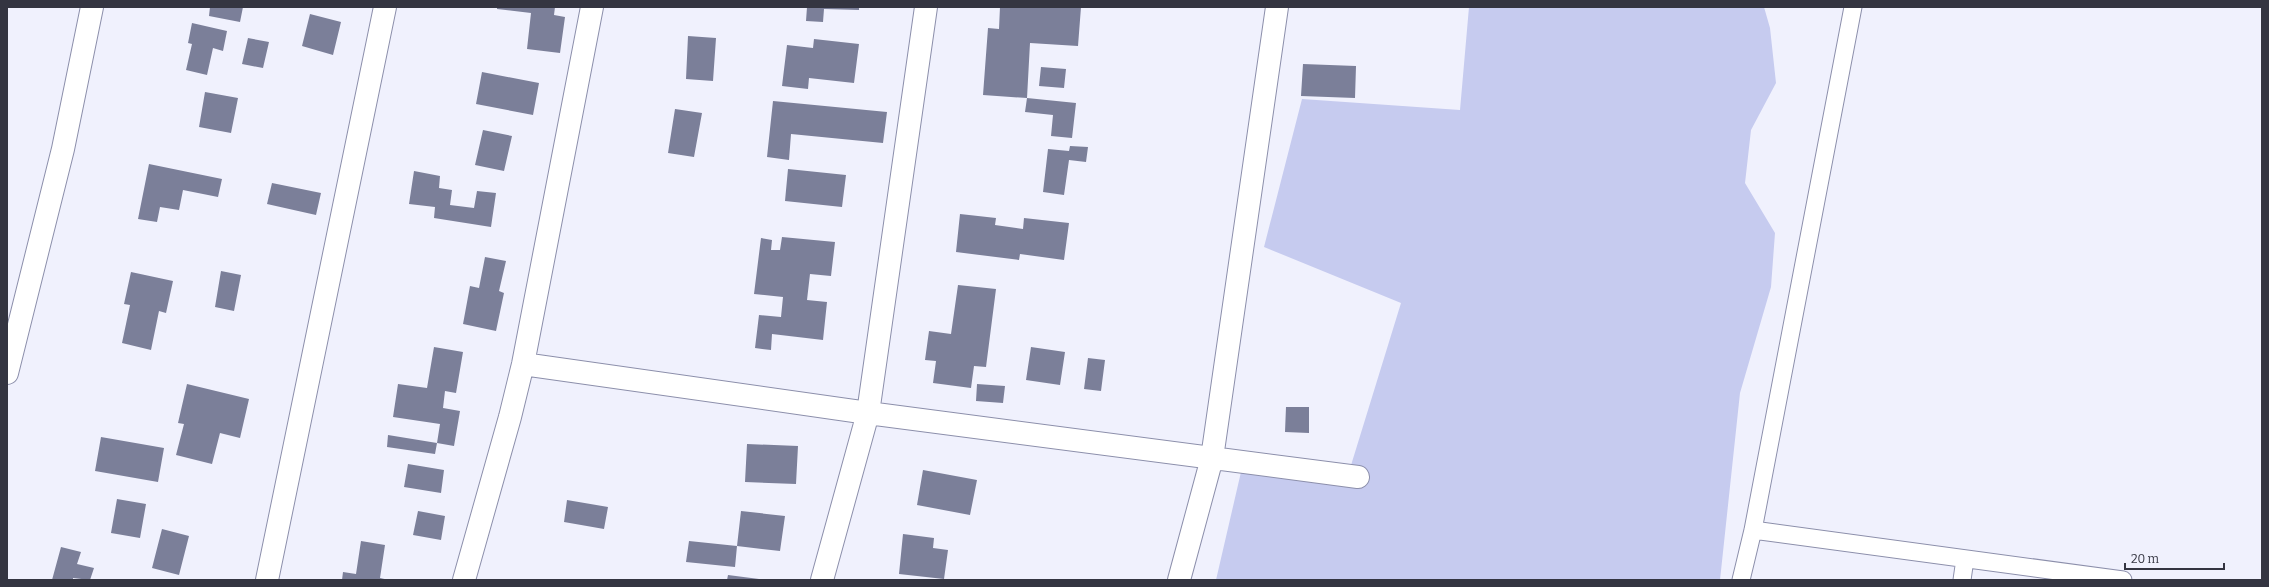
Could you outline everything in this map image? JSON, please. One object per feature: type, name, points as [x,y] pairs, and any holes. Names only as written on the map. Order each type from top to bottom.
[{"type":"street","points":[[7,373],[63,149],[92,7]]},
{"type":"street","points":[[267,580],[385,7]]},
{"type":"street","points":[[464,580],[510,417],[523,364],[592,7]]},
{"type":"street","points":[[822,580],[868,413],[926,7]]},
{"type":"street","points":[[1179,580],[1212,458],[1277,7]]},
{"type":"street","points":[[523,364],[868,413],[1358,477]]},
{"type":"lane","points":[[1741,580],[1753,530],[1853,7]]},
{"type":"lane","points":[[1753,530],[2123,580]]},
{"type":"lane","points":[[1962,580],[1965,559]]},
{"type":"shaded area","points":[[1469,7],[1764,7],[1770,28],[1776,83],[1751,130],[1745,183],[1775,233],[1771,287],[1740,393],[1720,580],[1216,580],[1241,472],[1348,475],[1401,303],[1264,247],[1302,99],[1460,110]]},
{"type":"building","points":[[210,7],[243,7],[240,22],[209,16]]},
{"type":"building","points":[[497,7],[555,7],[554,15],[565,17],[560,53],[527,49],[531,13],[497,9]]},
{"type":"building","points":[[807,7],[859,7],[859,10],[824,9],[823,22],[806,21]]},
{"type":"building","points":[[1000,7],[1081,7],[1078,46],[1030,43],[1027,98],[983,95],[988,28],[999,29]]},
{"type":"building","points":[[310,14],[341,22],[333,55],[302,46]]},
{"type":"building","points":[[192,23],[227,31],[223,51],[213,48],[207,75],[186,70],[192,44],[188,43]]},
{"type":"building","points":[[688,36],[716,38],[713,81],[686,79]]},
{"type":"building","points":[[248,38],[269,42],[263,68],[242,64]]},
{"type":"building","points":[[814,39],[859,44],[854,83],[809,78],[808,89],[782,86],[787,45],[813,48]]},
{"type":"building","points":[[1303,64],[1356,66],[1355,98],[1301,96]]},
{"type":"building","points":[[1041,67],[1066,69],[1064,88],[1039,86]]},
{"type":"building","points":[[482,72],[539,83],[533,115],[476,104]]},
{"type":"building","points":[[205,92],[238,98],[231,133],[199,127]]},
{"type":"building","points":[[1027,98],[1076,103],[1072,138],[1051,136],[1053,115],[1025,112]]},
{"type":"building","points":[[773,101],[887,112],[883,143],[791,134],[789,160],[767,157]]},
{"type":"building","points":[[675,109],[702,113],[694,157],[668,153]]},
{"type":"building","points":[[483,130],[512,136],[504,171],[475,165]]},
{"type":"building","points":[[1070,146],[1088,147],[1086,162],[1069,160],[1064,195],[1043,192],[1048,149],[1069,151]]},
{"type":"building","points":[[149,164],[222,179],[218,197],[183,190],[179,210],[160,207],[157,222],[138,219]]},
{"type":"building","points":[[788,169],[846,175],[842,207],[785,201]]},
{"type":"building","points":[[414,171],[440,176],[439,188],[452,190],[450,205],[474,208],[477,191],[496,193],[491,227],[434,218],[435,207],[409,204]]},
{"type":"building","points":[[272,183],[321,193],[316,215],[267,204]]},
{"type":"building","points":[[960,214],[996,218],[995,225],[1023,229],[1024,218],[1069,223],[1064,260],[1020,254],[1019,260],[956,252]]},
{"type":"building","points":[[782,237],[835,242],[831,276],[810,274],[807,300],[827,302],[823,340],[772,334],[771,350],[755,348],[759,315],[781,317],[783,297],[754,294],[761,238],[772,240],[771,250],[780,250]]},
{"type":"building","points":[[485,257],[506,261],[499,291],[504,293],[496,331],[463,324],[470,286],[479,288]]},
{"type":"building","points":[[221,271],[241,275],[234,311],[215,307]]},
{"type":"building","points":[[131,272],[173,281],[166,313],[159,311],[151,350],[122,343],[130,305],[124,304]]},
{"type":"building","points":[[958,285],[996,289],[986,367],[974,366],[971,388],[933,383],[936,361],[925,360],[929,331],[951,334]]},
{"type":"building","points":[[434,347],[463,352],[456,393],[445,391],[443,408],[460,411],[454,446],[437,443],[440,424],[393,417],[398,384],[427,388]]},
{"type":"building","points":[[1031,347],[1065,352],[1060,385],[1026,380]]},
{"type":"building","points":[[1088,358],[1105,360],[1101,391],[1084,389]]},
{"type":"building","points":[[187,384],[249,399],[240,438],[220,433],[212,464],[176,455],[184,424],[178,423]]},
{"type":"building","points":[[977,384],[1005,386],[1003,403],[976,401]]},
{"type":"building","points":[[1286,407],[1309,407],[1309,433],[1285,432]]},
{"type":"building","points":[[388,435],[437,443],[435,454],[387,447]]},
{"type":"building","points":[[101,437],[164,448],[158,482],[95,471]]},
{"type":"building","points":[[747,444],[798,446],[796,484],[745,482]]},
{"type":"building","points":[[408,464],[444,470],[441,493],[404,487]]},
{"type":"building","points":[[923,470],[977,480],[970,515],[917,505]]},
{"type":"building","points":[[117,499],[146,504],[140,538],[111,533]]},
{"type":"building","points":[[567,500],[608,507],[604,529],[564,522]]},
{"type":"building","points":[[418,511],[445,516],[441,540],[413,535]]},
{"type":"building","points":[[741,511],[785,516],[780,551],[737,546]]},
{"type":"building","points":[[162,529],[189,536],[179,575],[152,568]]},
{"type":"building","points":[[903,534],[934,538],[933,548],[948,550],[944,579],[899,574]]},
{"type":"building","points":[[361,541],[385,545],[380,578],[389,580],[342,580],[343,572],[356,574]]},
{"type":"building","points":[[689,541],[737,546],[735,567],[686,562]]},
{"type":"building","points":[[61,547],[81,552],[77,564],[94,568],[90,580],[73,578],[73,580],[52,580]]},
{"type":"building","points":[[728,575],[759,579],[759,580],[727,580]]}]
